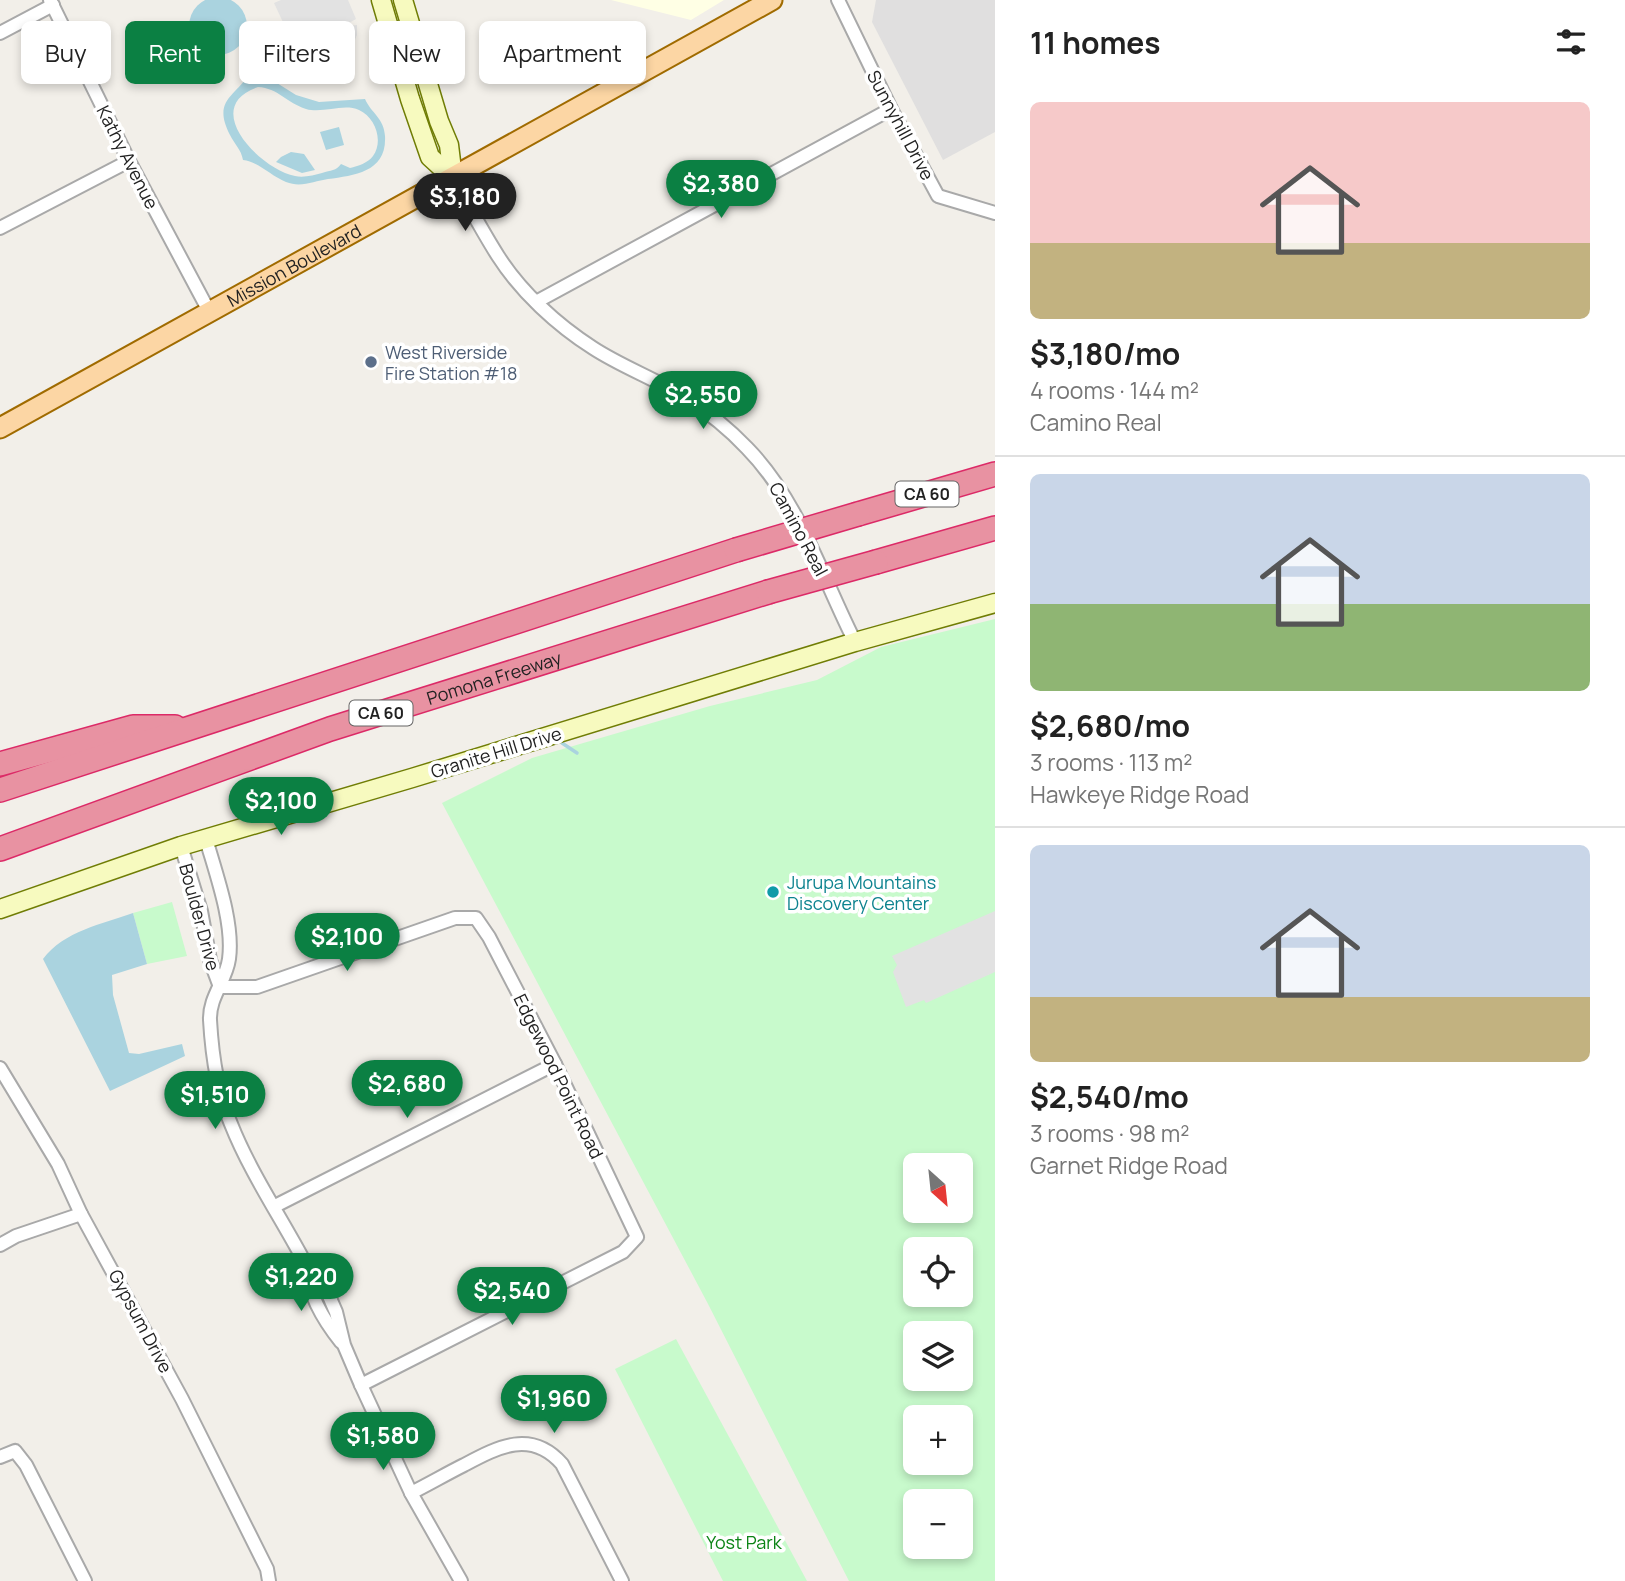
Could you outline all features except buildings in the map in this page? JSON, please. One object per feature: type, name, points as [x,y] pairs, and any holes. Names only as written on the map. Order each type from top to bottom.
[{"type":"highway","name":"CA 60","points":[[0,790],[736,550],[995,474]]},
{"type":"highway","name":"Pomona Freeway","points":[[0,849],[330,729],[768,592],[995,528]]},
{"type":"highway","points":[[0,764],[133,727],[199,726]]},
{"type":"main road","name":"Mission Boulevard","points":[[0,428],[772,0]]},
{"type":"street","name":"Camino Real","points":[[381,0],[429,157],[453,178],[498,257],[536,302],[566,329],[594,349],[685,397],[723,425],[749,450],[770,474],[786,499],[855,642]]},
{"type":"street","name":"Camino Real","points":[[404,0],[439,121],[449,145],[453,178]]},
{"type":"street","name":"Sunnyhill Drive","points":[[838,0],[891,109],[939,196],[995,213]]},
{"type":"street","points":[[0,33],[51,2]]},
{"type":"street","name":"Kathy Avenue","points":[[51,2],[129,161],[210,313]]},
{"type":"street","points":[[536,302],[891,109]]},
{"type":"street","points":[[0,228],[129,161]]},
{"type":"street","name":"Granite Hill Drive","points":[[0,909],[181,846],[855,642],[995,603]]},
{"type":"street","name":"Boulder Drive","points":[[206,839],[230,931],[229,960],[220,987],[212,1000],[210,1017],[223,1102],[242,1149],[304,1261],[307,1283],[316,1307],[344,1345],[411,1493],[461,1581]]},
{"type":"street","name":"Boulder Drive","points":[[181,846],[201,911],[210,960],[220,987]]},
{"type":"street","name":"Edgewood Point Road","points":[[220,987],[257,987],[455,918],[476,918],[489,937],[555,1064],[637,1237],[623,1252],[361,1385]]},
{"type":"street","points":[[208,942],[229,940]]},
{"type":"street","points":[[275,1206],[555,1064]]},
{"type":"street","name":"Gypsum Drive","points":[[0,1068],[58,1164],[81,1214],[182,1399],[267,1569],[270,1581]]},
{"type":"street","points":[[0,1244],[81,1214]]},
{"type":"street","points":[[411,1493],[509,1444],[542,1448],[555,1455],[562,1464],[622,1581]]},
{"type":"street","points":[[0,1457],[15,1451],[26,1465],[85,1581]]},
{"type":"shaded area","points":[[281,0],[348,0],[356,19],[282,21],[274,3]]},
{"type":"shaded area","points":[[611,0],[724,0],[691,20]]},
{"type":"shaded area","points":[[876,0],[995,0],[995,132],[943,160],[872,22]]},
{"type":"shaded area","points":[[995,911],[995,972],[926,1003],[924,1000],[906,1007],[893,972],[897,965],[892,956]]},
{"type":"green space","name":"Jurupa Mountains Discovery Center","points":[[995,619],[995,1581],[849,1581],[707,1302],[442,803],[532,758],[710,706],[817,680],[881,647]]},
{"type":"green space","points":[[172,902],[187,956],[147,964],[133,913]]},
{"type":"green space","name":"Yost Park","points":[[676,1339],[807,1581],[723,1581],[615,1369]]},
{"type":"water","points":[[207,-1],[229,-1],[245,15],[246,21],[239,21],[239,45],[225,54],[225,21],[190,21],[194,10]]},
{"type":"water","points":[[241,84],[279,84],[296,95],[319,102],[365,99],[384,130],[381,157],[367,170],[358,173],[307,184],[286,182],[254,163],[243,160],[225,123],[224,106]],"holes":[[[258,87],[277,93],[306,109],[353,108],[365,113],[378,137],[373,156],[350,168],[341,164],[333,170],[302,177],[281,171],[266,162],[241,136],[235,122],[234,108],[241,96]]]},
{"type":"water","points":[[339,127],[344,145],[326,150],[320,132]]},
{"type":"water","points":[[291,152],[304,154],[315,170],[302,173],[276,162]]},
{"type":"water","points":[[133,913],[147,964],[112,975],[113,995],[129,1053],[139,1054],[182,1044],[185,1056],[110,1091],[43,959],[52,949],[73,935]]},
{"type":"waterway","points":[[562,743],[577,753]]},
{"type":"place","name":"West Riverside Fire Station #18","points":[[371,362]]},
{"type":"place","name":"Jurupa Mountains Discovery Center","points":[[773,892]]}]
